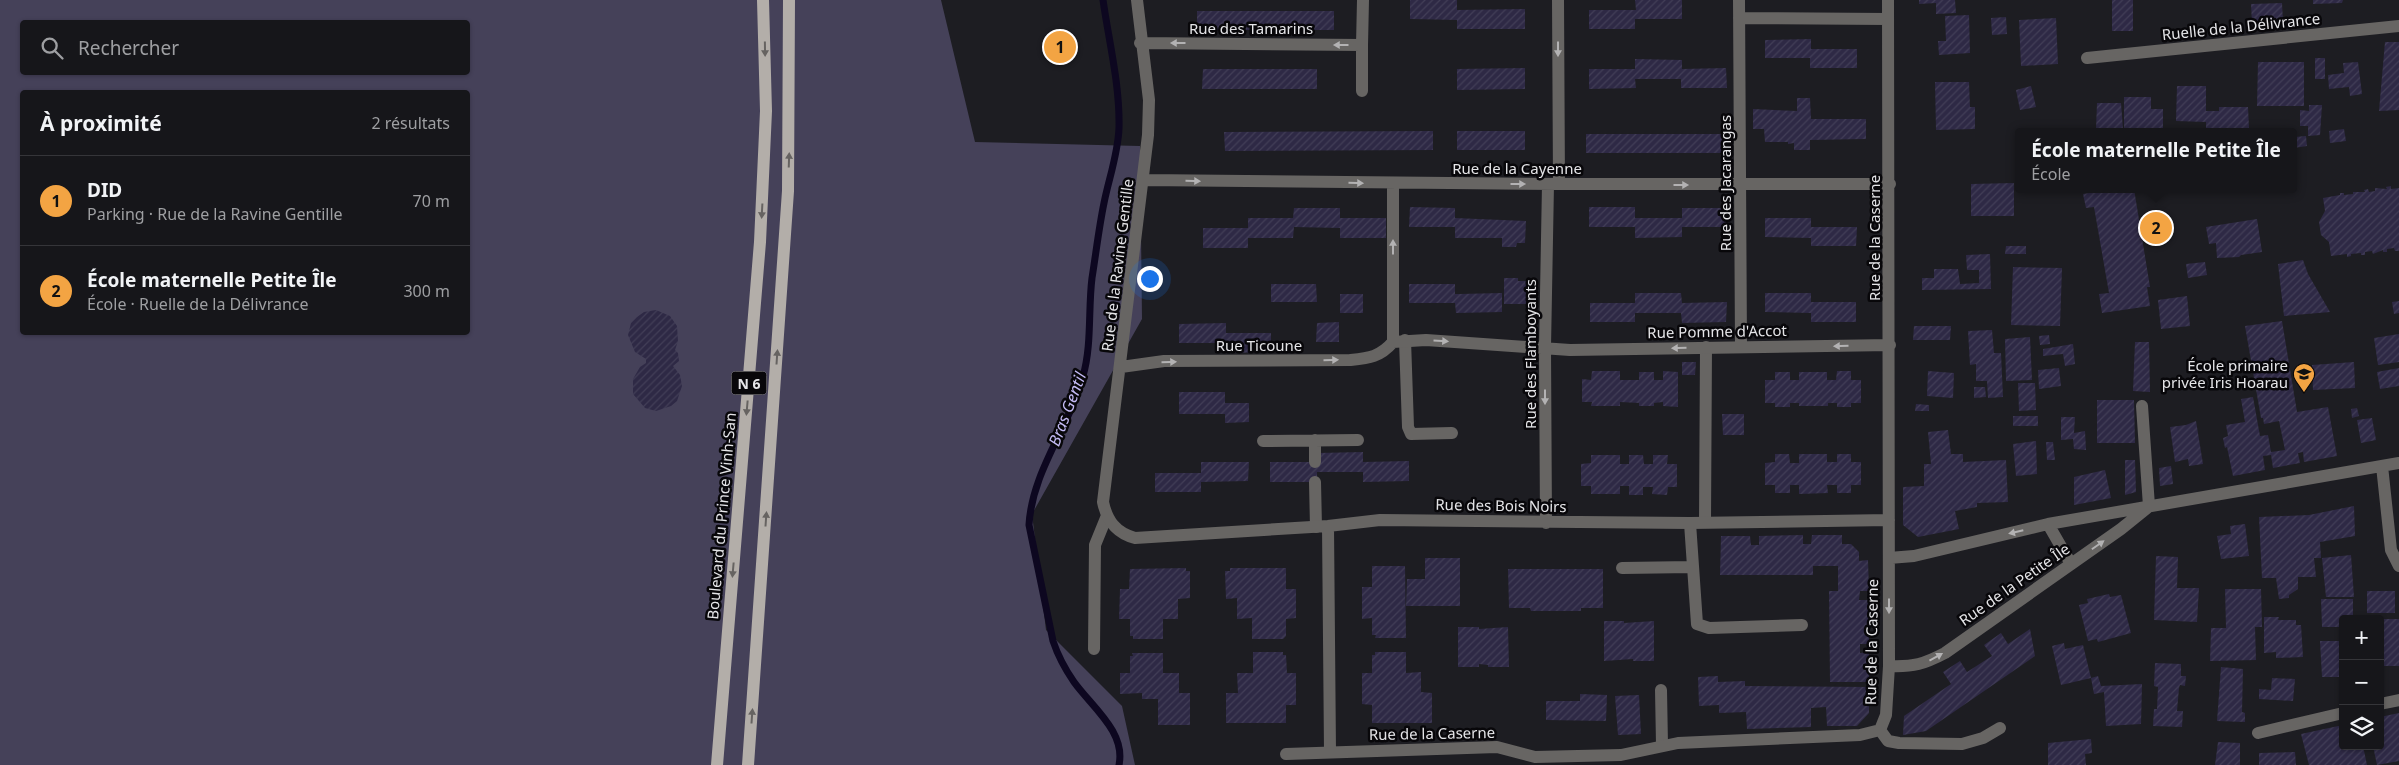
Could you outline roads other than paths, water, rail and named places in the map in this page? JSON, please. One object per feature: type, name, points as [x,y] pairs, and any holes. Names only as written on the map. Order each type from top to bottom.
[{"type":"main road","name":"Boulevard du Prince Vinh-San","points":[[717,765],[760,242],[766,110],[763,0]]},
{"type":"main road","name":"N 6","points":[[748,765],[788,191],[789,0]]},
{"type":"street","name":"Rue de la Ravine Gentille","points":[[1106,518],[1103,502],[1144,180],[1149,100],[1140,43],[1137,0]]},
{"type":"street","points":[[1362,91],[1363,0]]},
{"type":"street","name":"Rue des Flamboyants","points":[[1546,523],[1545,348],[1553,184],[1558,0]]},
{"type":"street","name":"Rue des Jacarangas","points":[[1739,0],[1741,347]]},
{"type":"street","name":"Rue de la Caserne","points":[[1286,754],[1497,747],[1535,757],[1621,754],[1662,744],[1860,735],[1880,730],[1886,716],[1890,666],[1888,0]]},
{"type":"street","points":[[1740,18],[1888,19]]},
{"type":"street","name":"Ruelle de la Délivrance","points":[[2087,58],[2399,26]]},
{"type":"street","name":"Rue des Tamarins","points":[[1140,43],[1362,45]]},
{"type":"street","name":"Rue de la Cayenne","points":[[1144,180],[1393,184],[1890,184]]},
{"type":"street","points":[[1393,184],[1399,341],[1408,427],[1411,434],[1452,433]]},
{"type":"street","points":[[1399,341],[1426,340],[1545,348]]},
{"type":"street","name":"Rue Ticoune","points":[[1120,368],[1164,361],[1373,358],[1399,341]]},
{"type":"street","name":"Rue Pomme d'Accot","points":[[1545,348],[1570,350],[1890,345]]},
{"type":"street","points":[[1705,522],[1706,347]]},
{"type":"street","points":[[2142,406],[2149,506]]},
{"type":"street","points":[[1315,440],[1315,462]]},
{"type":"street","points":[[1263,441],[1358,440]]},
{"type":"street","name":"Rue de la Petite Île","points":[[1889,558],[1914,556],[2048,524],[2399,463]]},
{"type":"street","points":[[2382,466],[2391,550],[2399,566]]},
{"type":"street","points":[[1315,482],[1322,527],[1330,752]]},
{"type":"street","name":"Rue de la Petite Île","points":[[1890,666],[1908,667],[1923,664],[1945,652],[2071,564],[2149,506]]},
{"type":"street","points":[[1094,649],[1095,545],[1106,518]]},
{"type":"street","name":"Rue des Bois Noirs","points":[[1106,518],[1122,534],[1135,538],[1322,527],[1380,520],[1459,519],[1546,523],[1690,523],[1889,520]]},
{"type":"street","points":[[1690,523],[1695,618],[1697,624],[1709,628],[1802,625]]},
{"type":"street","points":[[2048,524],[2071,564]]},
{"type":"street","points":[[1622,568],[1692,567]]},
{"type":"street","points":[[1661,690],[1662,744]]},
{"type":"street","points":[[2384,703],[2399,700]]},
{"type":"street","points":[[2258,733],[2339,714]]},
{"type":"street","points":[[1880,730],[1888,740],[1899,744],[1962,744],[1983,738],[2000,728]]},
{"type":"waterway","name":"Bras Gentil","points":[[1103,0],[1118,96],[1119,128],[1117,147],[1102,212],[1092,278],[1086,364],[1077,395],[1037,486],[1029,525],[1055,647],[1074,682],[1113,731],[1120,753],[1119,765]]},
{"type":"place","name":"DID","points":[[1060,47]]},
{"type":"place","name":"École maternelle Petite Île","points":[[2156,228]]},
{"type":"place","name":"École primaire privée Iris Hoarau","points":[[2304,393]]}]
